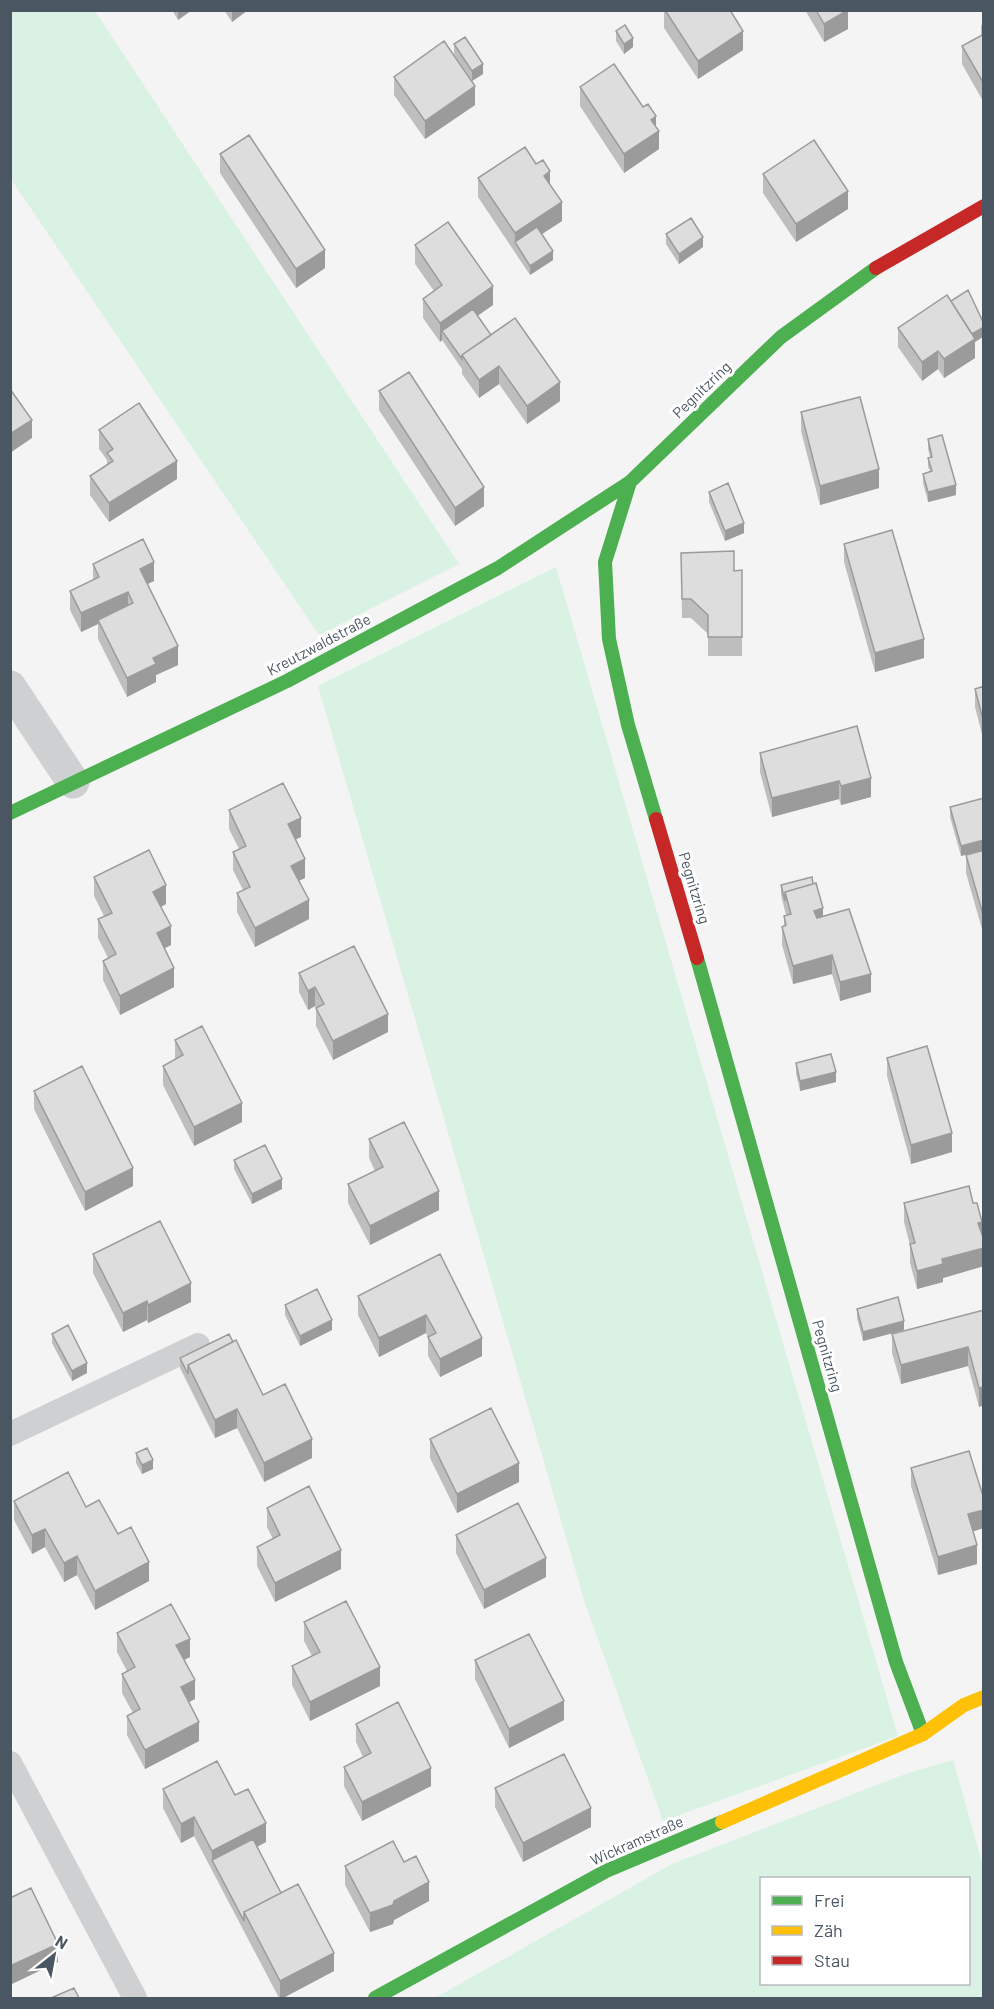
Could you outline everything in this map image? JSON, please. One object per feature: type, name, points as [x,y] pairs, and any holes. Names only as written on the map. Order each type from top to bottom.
[{"type":"street","name":"Pegnitzring","points":[[923,1734],[896,1662],[692,940],[628,725],[609,639],[605,562],[630,482],[781,337],[883,263],[984,206]]},
{"type":"street","name":"Kreutzwaldstraße","points":[[10,813],[287,681],[488,574],[630,482]]},
{"type":"street","points":[[10,687],[73,782]]},
{"type":"street","name":"Wickramstraße","points":[[375,1998],[606,1871],[923,1734],[964,1705],[984,1697]]},
{"type":"lane","points":[[10,1434],[198,1345]]},
{"type":"lane","points":[[10,1763],[135,1998]]},
{"type":"green space","points":[[10,11],[95,11],[459,564],[319,635],[11,179]]},
{"type":"green space","points":[[556,567],[898,1736],[663,1821],[585,1603],[318,686]]},
{"type":"green space","points":[[953,1760],[983,1866],[983,1998],[435,1998],[672,1864],[908,1773]]},
{"type":"building","points":[[665,10],[730,10],[743,31],[698,61]]},
{"type":"building","points":[[816,10],[848,10],[824,24]]},
{"type":"building","points":[[625,25],[633,38],[624,44],[616,31]]},
{"type":"building","points":[[984,34],[984,84],[962,46]]},
{"type":"building","points":[[465,37],[483,64],[472,71],[454,44]]},
{"type":"building","points":[[444,41],[475,86],[425,121],[394,77]]},
{"type":"building","points":[[614,64],[643,107],[648,104],[656,116],[651,120],[659,131],[624,154],[580,87]]},
{"type":"building","points":[[249,135],[325,250],[296,269],[220,154]]},
{"type":"building","points":[[814,140],[848,191],[796,224],[763,174]]},
{"type":"building","points":[[525,147],[536,164],[543,160],[550,171],[544,176],[562,202],[515,233],[478,178]]},
{"type":"building","points":[[691,218],[703,237],[679,254],[666,234]]},
{"type":"building","points":[[448,222],[493,286],[440,323],[423,299],[442,285],[415,245]]},
{"type":"building","points":[[537,227],[553,251],[530,266],[515,242]]},
{"type":"building","points":[[968,290],[984,324],[984,327],[972,334],[951,301]]},
{"type":"building","points":[[947,295],[975,339],[944,359],[938,351],[922,362],[898,328]]},
{"type":"building","points":[[473,309],[491,335],[462,355],[462,359],[442,331]]},
{"type":"building","points":[[515,318],[560,382],[527,406],[499,366],[479,380],[462,355]]},
{"type":"building","points":[[409,372],[484,487],[455,508],[379,391]]},
{"type":"building","points":[[10,389],[32,420],[10,434]]},
{"type":"building","points":[[860,397],[879,469],[820,486],[801,412]]},
{"type":"building","points":[[139,403],[177,461],[109,503],[90,476],[113,461],[107,453],[113,449],[99,430]]},
{"type":"building","points":[[942,435],[956,485],[928,492],[923,474],[932,471],[928,458],[932,457],[928,439]]},
{"type":"building","points":[[728,483],[744,523],[725,531],[709,492]]},
{"type":"building","points":[[892,530],[924,639],[875,653],[844,544]]},
{"type":"building","points":[[143,539],[154,562],[140,569],[178,646],[153,658],[156,664],[127,678],[98,620],[133,603],[128,592],[81,613],[70,591],[99,577],[93,564]]},
{"type":"building","points":[[734,551],[734,571],[742,570],[742,637],[708,637],[708,615],[691,599],[682,599],[681,553]]},
{"type":"building","points":[[984,686],[984,723],[975,689]]},
{"type":"building","points":[[857,726],[871,778],[841,786],[839,781],[772,798],[760,753]]},
{"type":"building","points":[[283,783],[301,818],[288,824],[305,859],[291,866],[309,900],[255,928],[237,893],[250,887],[233,852],[246,846],[229,810]]},
{"type":"building","points":[[984,798],[984,840],[961,846],[950,807]]},
{"type":"building","points":[[149,850],[166,885],[153,892],[171,926],[157,933],[174,968],[120,996],[103,961],[116,954],[98,919],[112,913],[94,877]]},
{"type":"building","points":[[984,850],[984,918],[966,855]]},
{"type":"building","points":[[812,877],[813,884],[785,892],[785,901],[781,885]]},
{"type":"building","points":[[816,883],[823,908],[814,911],[817,918],[849,909],[871,974],[840,982],[832,955],[793,966],[782,927],[786,925],[784,916],[791,914],[785,892]]},
{"type":"building","points":[[354,946],[388,1014],[333,1041],[316,1008],[324,1004],[315,987],[308,991],[299,973]]},
{"type":"building","points":[[202,1026],[242,1103],[194,1127],[163,1066],[183,1055],[175,1040]]},
{"type":"building","points":[[927,1046],[952,1133],[911,1145],[887,1058]]},
{"type":"building","points":[[831,1054],[836,1072],[800,1081],[796,1063]]},
{"type":"building","points":[[82,1066],[133,1168],[85,1192],[34,1091]]},
{"type":"building","points":[[404,1122],[439,1191],[370,1226],[348,1184],[383,1167],[369,1139]]},
{"type":"building","points":[[265,1145],[282,1179],[252,1194],[234,1160]]},
{"type":"building","points":[[969,1186],[973,1203],[977,1203],[982,1222],[978,1223],[984,1240],[984,1248],[942,1259],[943,1264],[917,1271],[910,1244],[915,1243],[904,1203]]},
{"type":"building","points":[[160,1221],[191,1283],[148,1305],[147,1301],[123,1313],[93,1254]]},
{"type":"building","points":[[440,1254],[482,1338],[440,1359],[428,1337],[436,1333],[426,1315],[379,1338],[358,1296]]},
{"type":"building","points":[[317,1289],[332,1320],[300,1336],[285,1305]]},
{"type":"building","points":[[898,1297],[904,1321],[863,1332],[857,1309]]},
{"type":"building","points":[[984,1310],[984,1387],[979,1388],[968,1347],[901,1365],[892,1334]]},
{"type":"building","points":[[68,1325],[87,1363],[72,1371],[52,1334]]},
{"type":"building","points":[[229,1334],[233,1342],[188,1365],[188,1374],[180,1358]]},
{"type":"building","points":[[236,1340],[263,1395],[285,1384],[312,1439],[264,1463],[237,1409],[215,1420],[188,1365]]},
{"type":"building","points":[[491,1408],[519,1463],[457,1494],[430,1439]]},
{"type":"building","points":[[147,1448],[153,1460],[142,1465],[136,1453]]},
{"type":"building","points":[[969,1451],[984,1499],[984,1510],[968,1514],[977,1545],[938,1557],[911,1468]]},
{"type":"building","points":[[68,1472],[86,1507],[99,1500],[118,1534],[131,1527],[149,1562],[95,1591],[77,1556],[64,1563],[45,1529],[32,1535],[14,1501]]},
{"type":"building","points":[[309,1486],[341,1550],[275,1583],[257,1547],[280,1535],[267,1508]]},
{"type":"building","points":[[518,1503],[546,1558],[484,1590],[456,1535]]},
{"type":"building","points":[[346,1601],[380,1667],[310,1702],[292,1666],[320,1652],[304,1622]]},
{"type":"building","points":[[171,1604],[190,1639],[176,1645],[195,1680],[181,1687],[199,1722],[145,1750],[127,1716],[140,1709],[122,1674],[135,1667],[117,1633]]},
{"type":"building","points":[[529,1634],[564,1701],[509,1729],[475,1660]]},
{"type":"building","points":[[398,1702],[431,1768],[362,1802],[344,1767],[371,1753],[356,1724]]},
{"type":"building","points":[[564,1754],[591,1808],[523,1843],[495,1788]]},
{"type":"building","points":[[217,1761],[235,1795],[248,1789],[266,1823],[212,1851],[194,1817],[181,1824],[163,1789]]},
{"type":"building","points":[[253,1839],[281,1893],[244,1912],[244,1921],[212,1860]]},
{"type":"building","points":[[393,1841],[404,1862],[416,1856],[429,1882],[394,1901],[393,1905],[370,1913],[345,1866]]},
{"type":"building","points":[[298,1884],[334,1953],[280,1981],[244,1912]]},
{"type":"building","points":[[31,1888],[58,1944],[10,1966],[10,1898]]},
{"type":"building","points":[[74,1988],[79,1998],[51,1998]]},
{"type":"traffic: fast","points":[[656,819],[628,725],[609,639],[605,562],[630,482],[781,337],[876,268]]},
{"type":"traffic: fast","points":[[10,813],[287,681],[498,568],[630,482]]},
{"type":"traffic: fast","points":[[697,958],[896,1662],[923,1734]]},
{"type":"traffic: fast","points":[[375,1998],[606,1871],[722,1822]]},
{"type":"traffic: slow","points":[[722,1822],[923,1734],[964,1705],[984,1697]]},
{"type":"traffic: jam","points":[[876,268],[984,206]]},
{"type":"traffic: jam","points":[[656,819],[697,958]]}]
